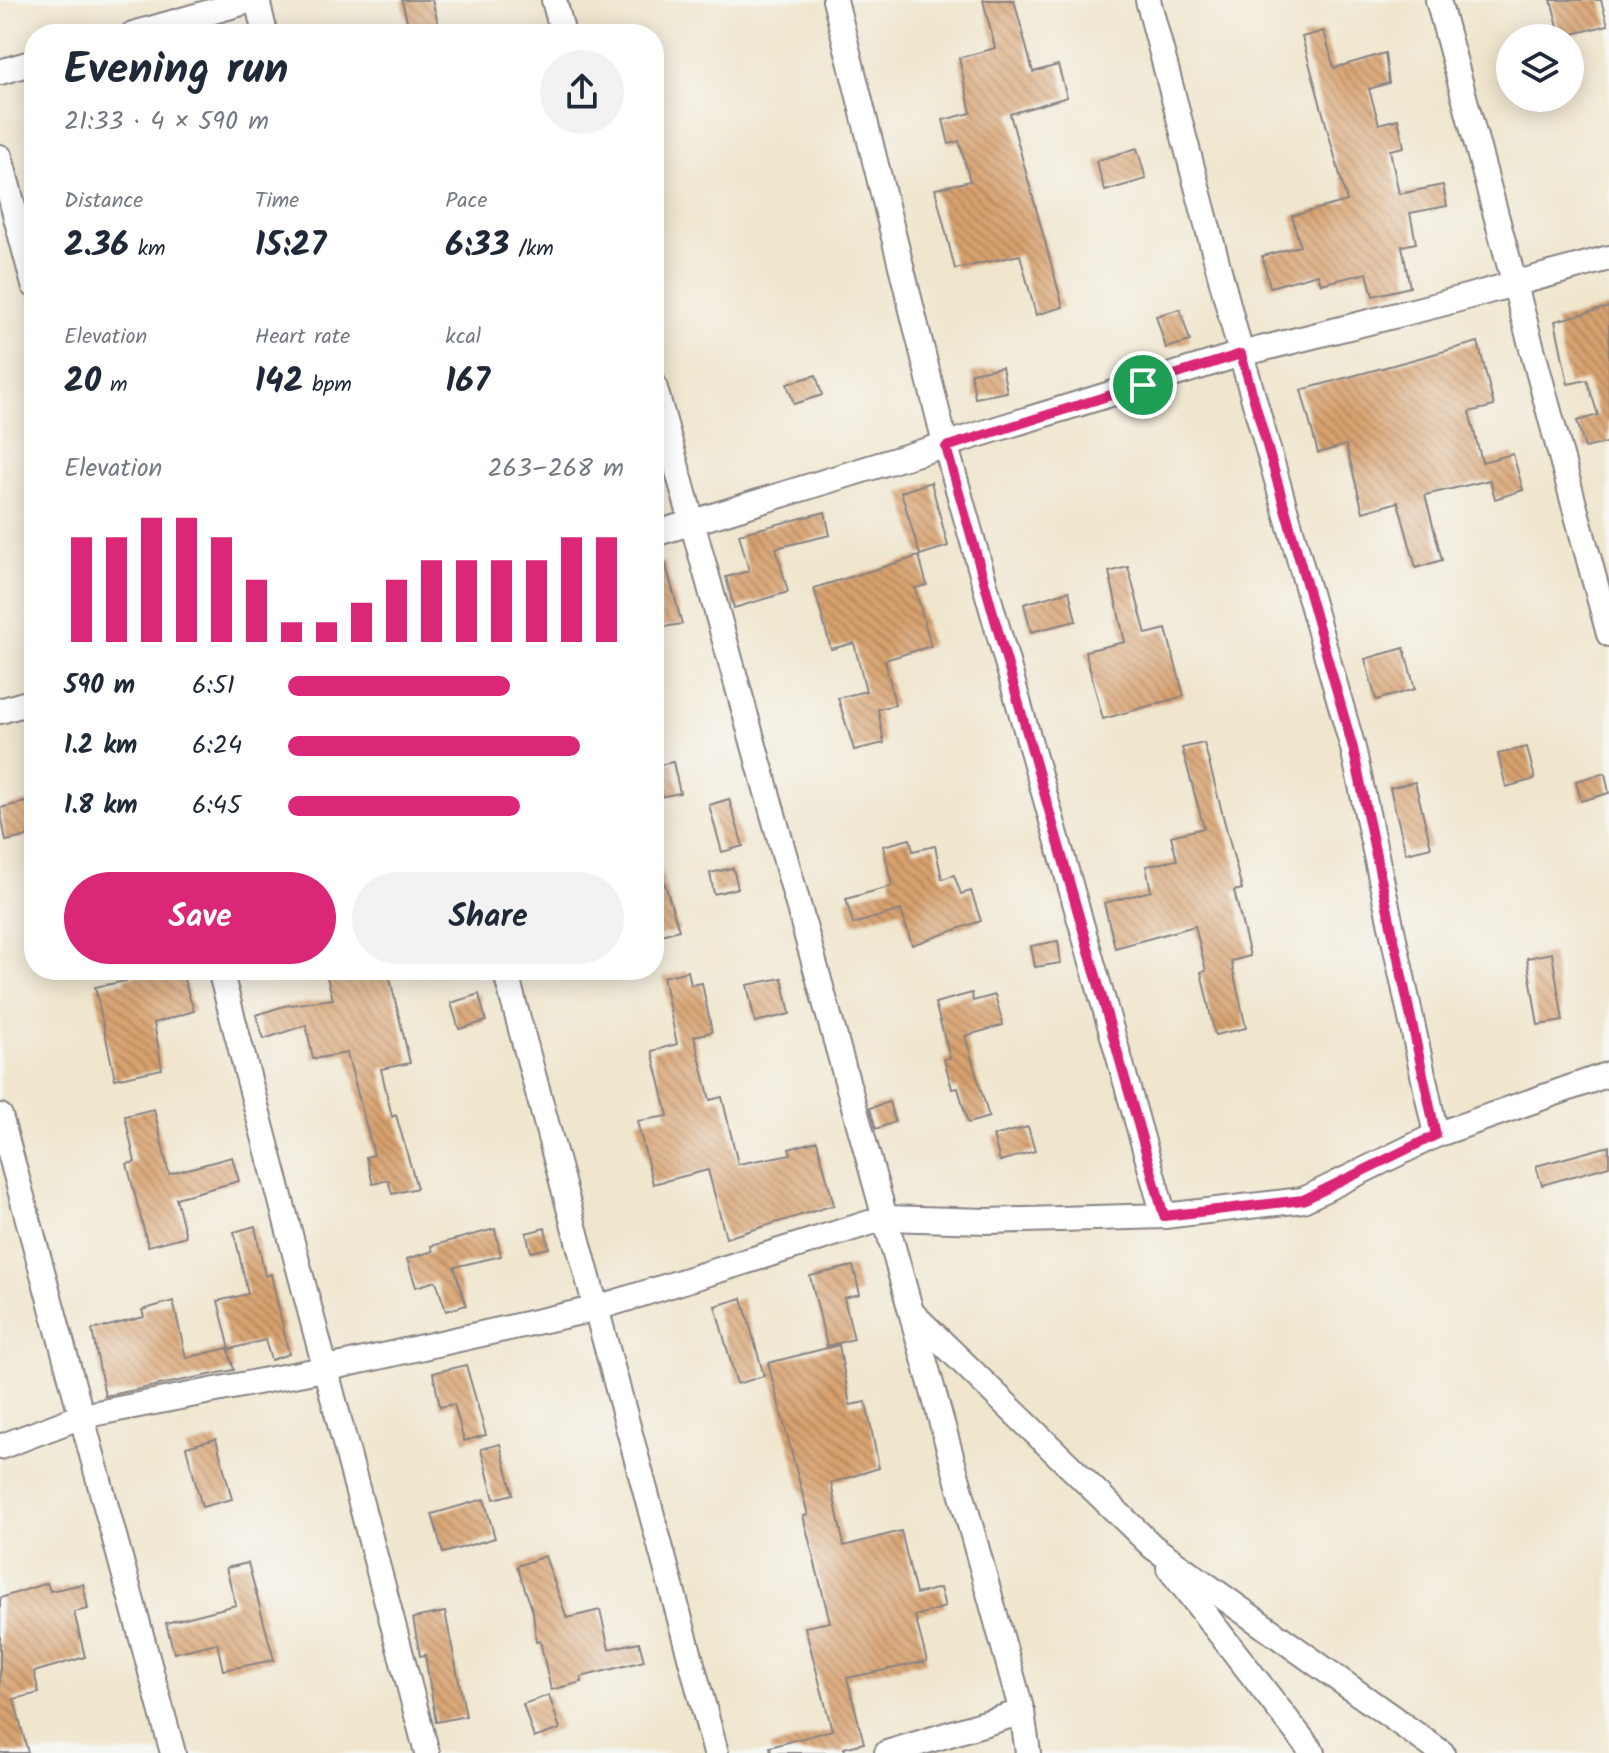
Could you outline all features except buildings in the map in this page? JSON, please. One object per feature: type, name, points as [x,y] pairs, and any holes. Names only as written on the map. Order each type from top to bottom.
[{"type":"street","points":[[169,24],[254,0],[262,24]]},
{"type":"street","points":[[554,0],[560,24]]},
{"type":"street","points":[[835,0],[946,447],[1164,1216]]},
{"type":"street","points":[[1148,0],[1241,354],[1353,748],[1436,1135]]},
{"type":"street","points":[[1438,0],[1609,634]]},
{"type":"street","points":[[0,72],[24,65]]},
{"type":"street","points":[[0,157],[24,247]]},
{"type":"street","points":[[664,532],[1241,354],[1609,258]]},
{"type":"street","points":[[664,424],[1022,1712],[1028,1753]]},
{"type":"street","points":[[0,711],[24,704]]},
{"type":"street","points":[[223,980],[427,1753]]},
{"type":"street","points":[[508,980],[716,1753]]},
{"type":"street","points":[[0,1447],[82,1416],[324,1369],[594,1309],[885,1218],[987,1221],[1164,1216],[1303,1200],[1436,1135],[1609,1074]]},
{"type":"street","points":[[0,1116],[173,1753]]},
{"type":"street","points":[[911,1311],[1153,1547],[1313,1753]]},
{"type":"street","points":[[1153,1547],[1442,1753]]},
{"type":"street","points":[[887,1753],[1022,1712]]},
{"type":"route","points":[[1241,354],[1353,748],[1436,1135],[1303,1200],[1164,1216],[946,447],[1143,385],[1241,354]]}]
